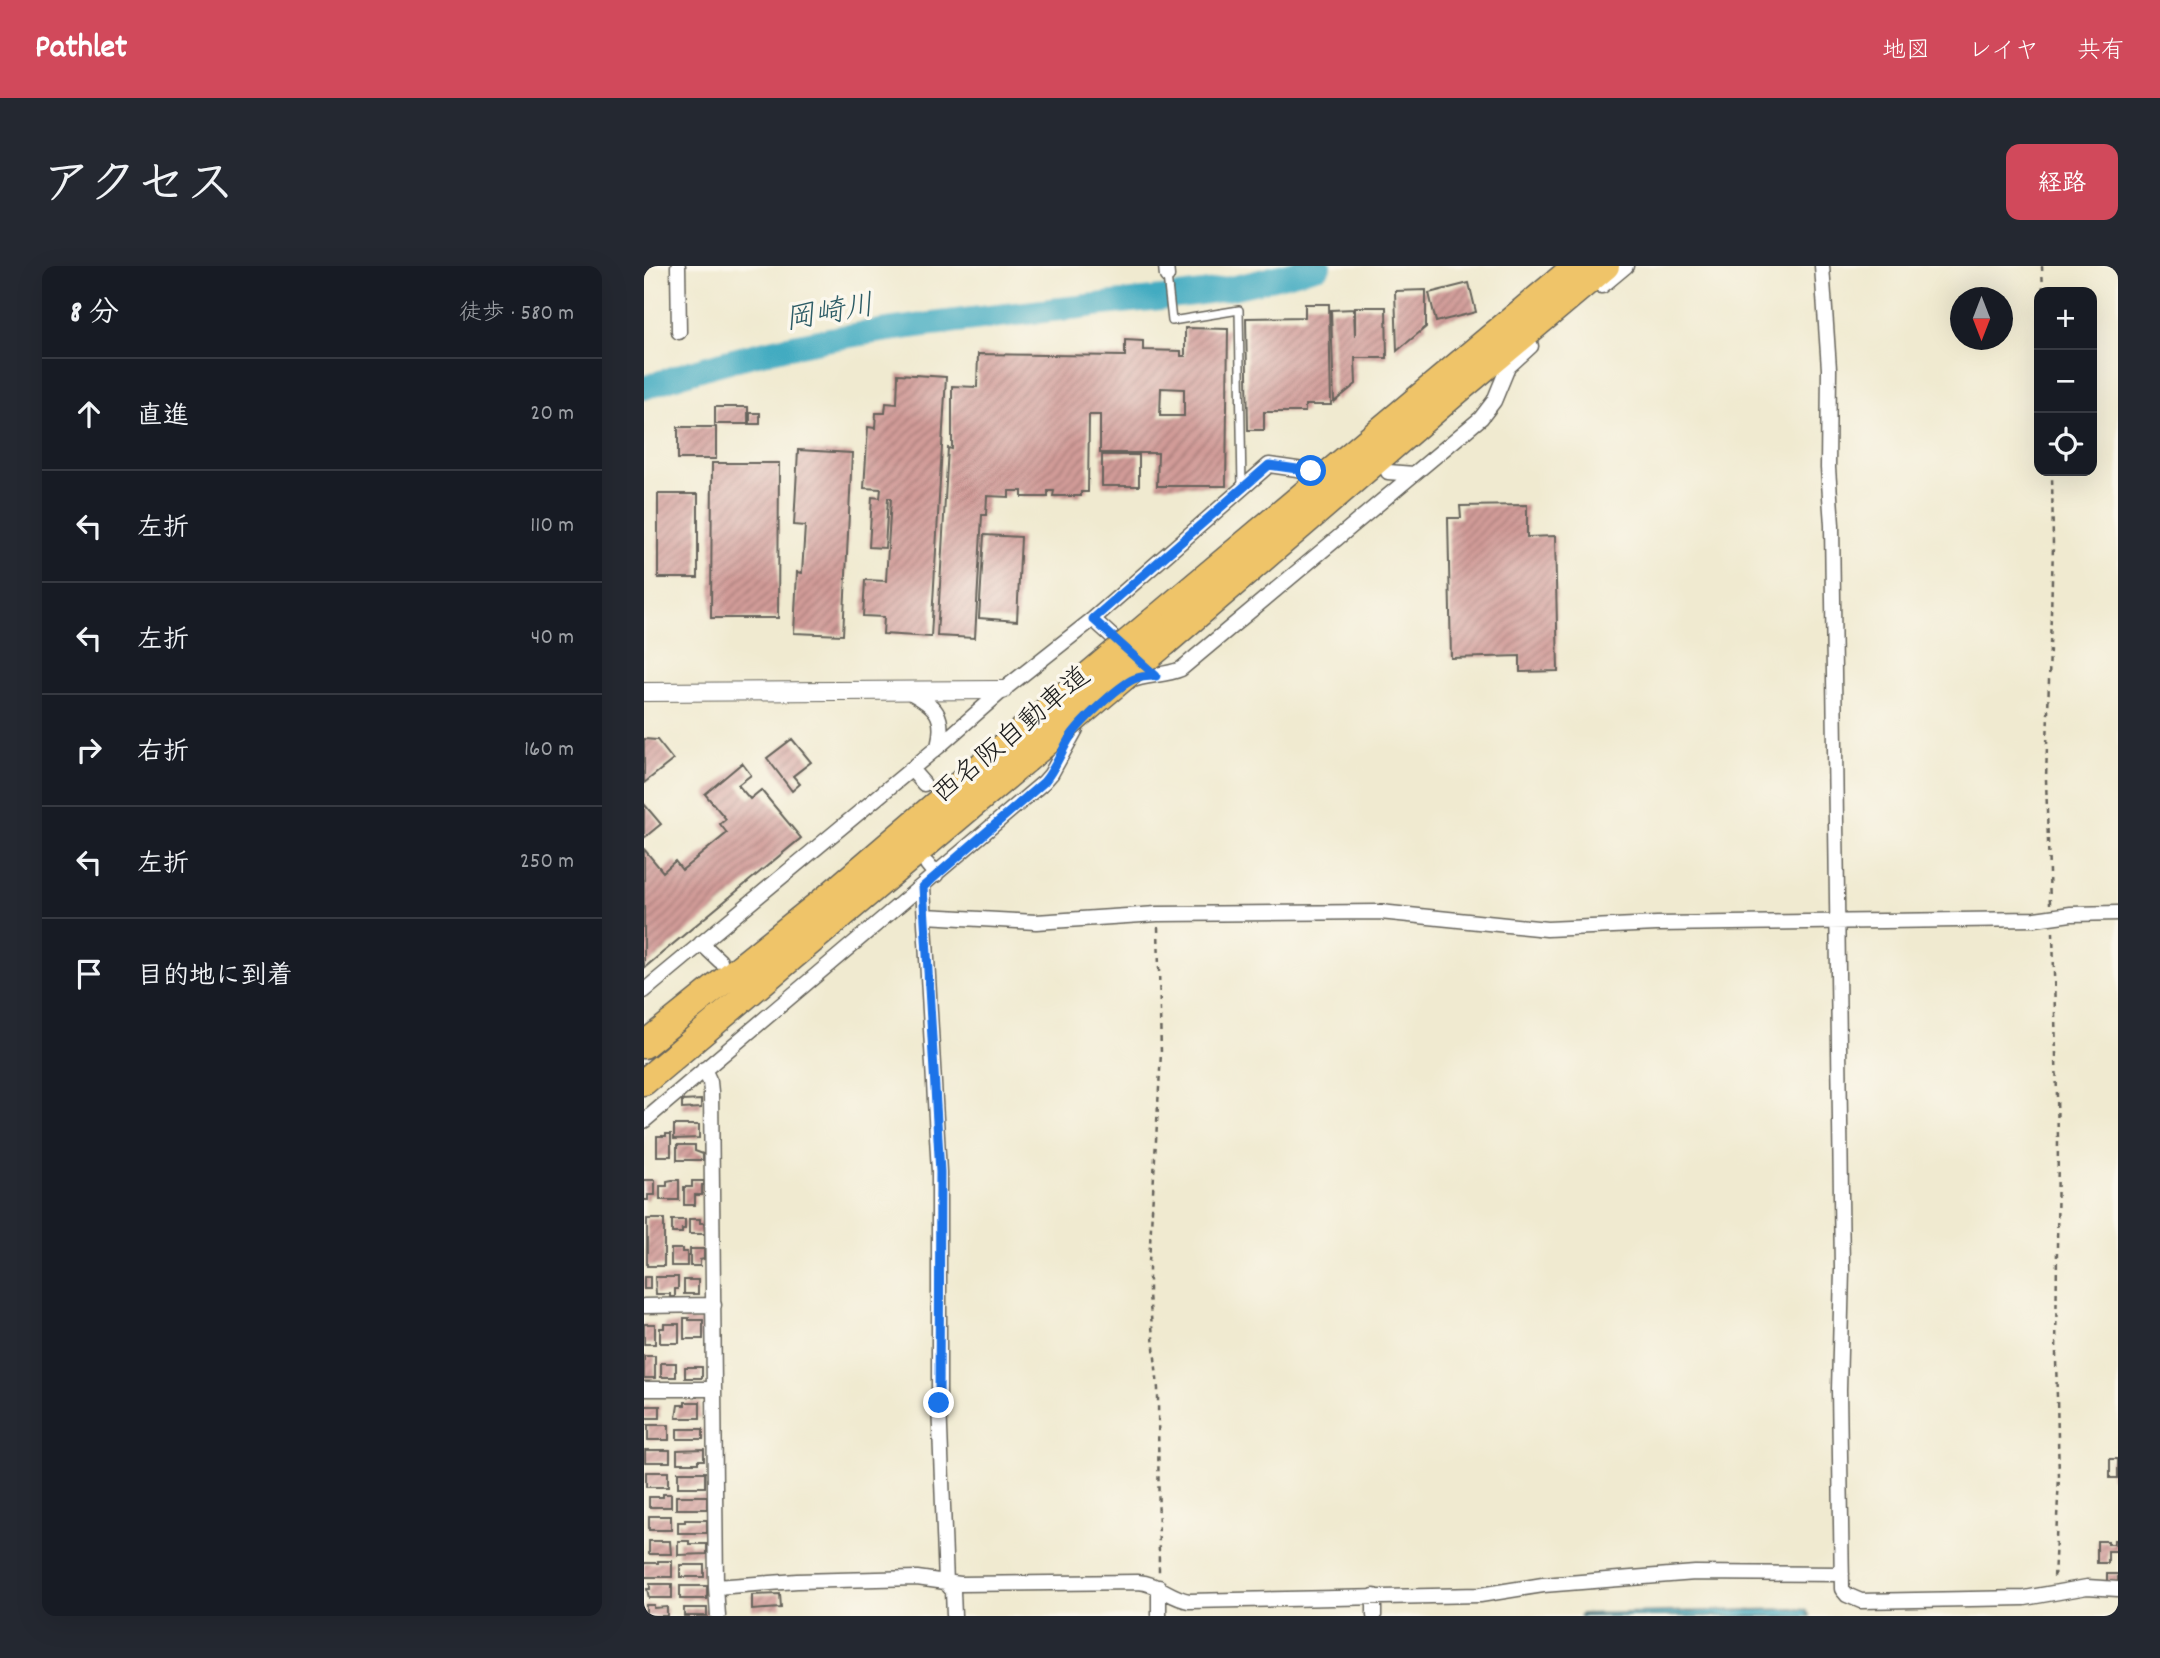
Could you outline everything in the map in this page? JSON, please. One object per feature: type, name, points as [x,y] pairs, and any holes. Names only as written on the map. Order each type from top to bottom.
[{"type":"highway","name":"西名阪自動車道","points":[[644,1082],[1018,750],[1448,386],[1576,266]]},
{"type":"highway","name":"西名阪自動車道","points":[[1448,386],[1606,266]]},
{"type":"highway","name":"西名阪自動車道","points":[[644,1045],[829,896],[1018,750]]},
{"type":"street","points":[[678,266],[679,332]]},
{"type":"street","points":[[644,1121],[923,887],[931,869],[1044,782],[1070,737],[1124,685],[1133,680],[1169,674],[1181,669],[1489,409],[1508,367],[1626,266]]},
{"type":"street","points":[[1822,266],[1828,345],[1828,468],[1832,525],[1842,1270],[1839,1370],[1842,1588],[1847,1595],[1861,1601],[2025,1598],[2087,1587],[2118,1589]]},
{"type":"street","points":[[644,991],[1003,690],[1093,619],[1269,465],[1311,471]]},
{"type":"street","points":[[1388,472],[1414,474]]},
{"type":"street","points":[[1093,619],[1156,676]]},
{"type":"street","points":[[644,692],[1003,690]]},
{"type":"street","points":[[908,691],[927,703],[939,716],[942,731],[938,747]]},
{"type":"street","points":[[911,769],[924,784]]},
{"type":"street","points":[[923,887],[940,1172],[939,1403],[946,1583],[953,1591],[954,1616]]},
{"type":"street","points":[[925,916],[1036,922],[1157,914],[1380,912],[1546,929],[1657,924],[2035,919],[2118,913]]},
{"type":"street","points":[[701,943],[720,961]]},
{"type":"street","points":[[716,1037],[726,1050]]},
{"type":"street","points":[[704,1069],[711,1092],[718,1616]]},
{"type":"street","points":[[644,1306],[714,1305]]},
{"type":"street","points":[[644,1389],[714,1388]]},
{"type":"street","points":[[716,1587],[778,1582],[916,1578],[946,1583],[1138,1582],[1159,1587],[1178,1599],[1189,1601],[1480,1595],[1543,1585],[1695,1573],[1842,1573]]},
{"type":"street","points":[[1159,1587],[1159,1616]]},
{"type":"street","points":[[1374,1596],[1374,1616]]},
{"type":"lane","points":[[1167,271],[1172,321],[1239,310],[1242,490]]},
{"type":"path","points":[[2042,266],[2043,287]]},
{"type":"path","points":[[2052,476],[2053,547],[2046,779],[2047,866],[2054,954],[2058,1138],[2056,1359],[2059,1477],[2054,1593]]},
{"type":"path","points":[[1157,914],[1161,1053],[1149,1295],[1158,1390],[1159,1587]]},
{"type":"water","points":[[1806,1610],[1810,1616],[1580,1616],[1582,1614]]},
{"type":"building","points":[[1469,283],[1476,312],[1436,322],[1429,293]]},
{"type":"building","points":[[1426,290],[1426,327],[1397,351],[1395,291]]},
{"type":"building","points":[[1305,304],[1329,304],[1331,405],[1305,405],[1305,412],[1264,412],[1264,430],[1248,430],[1246,318],[1305,317]]},
{"type":"building","points":[[1355,307],[1386,307],[1387,358],[1355,358],[1356,384],[1334,402],[1331,310],[1354,309],[1355,336]]},
{"type":"building","points":[[1185,328],[1228,329],[1226,486],[1157,486],[1158,453],[1100,453],[1100,415],[1089,415],[1088,492],[1081,492],[1081,496],[1053,496],[1054,491],[1048,491],[1048,497],[1022,497],[1022,491],[1009,491],[1009,497],[987,496],[986,515],[982,515],[975,638],[937,636],[948,448],[952,449],[952,386],[977,387],[978,354],[1125,356],[1125,340],[1143,341],[1143,350],[1181,351],[1181,356],[1185,356]],"holes":[[[1161,388],[1184,389],[1184,416],[1160,416]]]},
{"type":"building","points":[[898,374],[946,377],[931,637],[883,634],[884,617],[863,616],[865,580],[886,581],[891,498],[888,498],[885,548],[869,547],[872,497],[880,498],[881,489],[864,488],[868,427],[875,428],[876,413],[885,413],[886,403],[897,404]]},
{"type":"building","points":[[715,407],[748,407],[748,424],[715,424]]},
{"type":"building","points":[[750,413],[760,413],[760,424],[750,424]]},
{"type":"building","points":[[678,427],[716,427],[716,459],[678,459]]},
{"type":"building","points":[[798,450],[852,453],[843,635],[794,633],[797,572],[802,573],[805,526],[794,525]]},
{"type":"building","points":[[1102,455],[1139,455],[1139,486],[1102,486]]},
{"type":"building","points":[[712,463],[779,463],[778,618],[711,618]]},
{"type":"building","points":[[658,494],[698,494],[698,578],[658,578]]},
{"type":"building","points":[[1527,505],[1527,537],[1555,536],[1558,671],[1520,672],[1520,656],[1451,658],[1448,518],[1461,518],[1460,506]]},
{"type":"building","points":[[984,535],[1021,537],[1017,621],[979,618]]},
{"type":"building","points":[[644,739],[657,740],[673,760],[644,783]]},
{"type":"building","points":[[792,739],[811,762],[793,776],[800,784],[792,791],[767,758]]},
{"type":"building","points":[[742,763],[751,775],[738,785],[750,799],[761,790],[801,838],[644,968],[644,849],[663,872],[675,861],[682,870],[727,833],[720,824],[726,819],[705,794]]},
{"type":"building","points":[[644,804],[661,824],[644,838]]},
{"type":"building","points":[[701,1100],[701,1108],[682,1109],[682,1101]]},
{"type":"building","points":[[674,1125],[699,1125],[699,1138],[674,1139]]},
{"type":"building","points":[[671,1134],[671,1156],[657,1156],[657,1136]]},
{"type":"building","points":[[677,1145],[695,1145],[695,1151],[703,1154],[703,1160],[677,1160]]},
{"type":"building","points":[[644,1180],[655,1180],[655,1195],[648,1195],[648,1200],[644,1200]]},
{"type":"building","points":[[679,1180],[679,1200],[660,1200],[660,1186],[667,1186],[667,1181]]},
{"type":"building","points":[[692,1181],[704,1181],[702,1195],[695,1195],[695,1205],[684,1205],[684,1187],[692,1187]]},
{"type":"building","points":[[647,1219],[664,1219],[664,1266],[647,1266]]},
{"type":"building","points":[[689,1219],[700,1219],[700,1223],[704,1223],[705,1234],[689,1234]]},
{"type":"building","points":[[672,1220],[685,1220],[682,1233],[672,1233]]},
{"type":"building","points":[[671,1249],[687,1252],[687,1266],[671,1266]]},
{"type":"building","points":[[690,1249],[704,1249],[704,1259],[700,1260],[700,1266],[690,1266]]},
{"type":"building","points":[[644,1277],[650,1277],[650,1289],[644,1289]]},
{"type":"building","points":[[655,1277],[678,1277],[675,1297],[670,1297],[670,1294],[656,1294]]},
{"type":"building","points":[[684,1280],[698,1280],[698,1294],[684,1294]]},
{"type":"building","points":[[684,1318],[703,1320],[703,1339],[684,1339]]},
{"type":"building","points":[[644,1324],[655,1324],[655,1344],[644,1344]]},
{"type":"building","points":[[664,1324],[679,1324],[679,1343],[660,1343],[660,1328],[664,1328]]},
{"type":"building","points":[[644,1356],[655,1356],[655,1378],[644,1378]]},
{"type":"building","points":[[661,1363],[676,1363],[676,1377],[661,1377]]},
{"type":"building","points":[[685,1367],[702,1367],[702,1378],[685,1378]]},
{"type":"building","points":[[685,1402],[700,1402],[700,1418],[676,1418],[678,1405],[685,1405]]},
{"type":"building","points":[[644,1406],[660,1406],[660,1418],[644,1418]]},
{"type":"building","points":[[648,1425],[669,1425],[669,1440],[648,1440]]},
{"type":"building","points":[[677,1429],[703,1429],[703,1439],[677,1439]]},
{"type":"building","points":[[704,1449],[704,1460],[698,1460],[698,1463],[677,1463],[677,1450]]},
{"type":"building","points":[[645,1450],[670,1450],[670,1462],[645,1462]]},
{"type":"building","points":[[2110,1459],[2118,1459],[2118,1478],[2110,1478]]},
{"type":"building","points":[[646,1472],[668,1472],[668,1487],[646,1487]]},
{"type":"building","points":[[678,1472],[705,1472],[705,1487],[678,1487]]},
{"type":"building","points":[[663,1494],[671,1494],[671,1507],[649,1507],[649,1497],[663,1497]]},
{"type":"building","points":[[676,1496],[707,1496],[707,1509],[676,1509]]},
{"type":"building","points":[[649,1516],[671,1516],[671,1530],[649,1530]]},
{"type":"building","points":[[707,1520],[707,1533],[678,1533],[678,1522]]},
{"type":"building","points":[[2114,1540],[2118,1540],[2118,1551],[2108,1551],[2108,1563],[2097,1563],[2097,1541],[2114,1544]]},
{"type":"building","points":[[649,1541],[670,1541],[671,1554],[649,1554]]},
{"type":"building","points":[[678,1541],[707,1544],[707,1554],[678,1555]]},
{"type":"building","points":[[672,1561],[672,1577],[644,1577],[644,1563]]},
{"type":"building","points":[[680,1565],[704,1565],[704,1577],[680,1577]]},
{"type":"building","points":[[2107,1574],[2118,1574],[2118,1583],[2107,1582]]},
{"type":"building","points":[[650,1584],[672,1584],[672,1598],[649,1598],[647,1589],[650,1589]]},
{"type":"building","points":[[680,1586],[707,1586],[707,1599],[680,1599]]},
{"type":"building","points":[[780,1594],[781,1608],[752,1610],[752,1595]]},
{"type":"building","points":[[646,1605],[654,1605],[654,1608],[667,1607],[667,1616],[646,1616]]},
{"type":"building","points":[[684,1608],[707,1608],[707,1616],[684,1616]]},
{"type":"waterway","name":"岡崎川","points":[[644,388],[697,370],[807,343],[920,325],[1204,293],[1319,266]]},
{"type":"route","points":[[939,1403],[940,1172],[923,887],[1044,782],[1078,727],[1124,685],[1143,677],[1156,676],[1093,619],[1269,465],[1311,471]]}]
